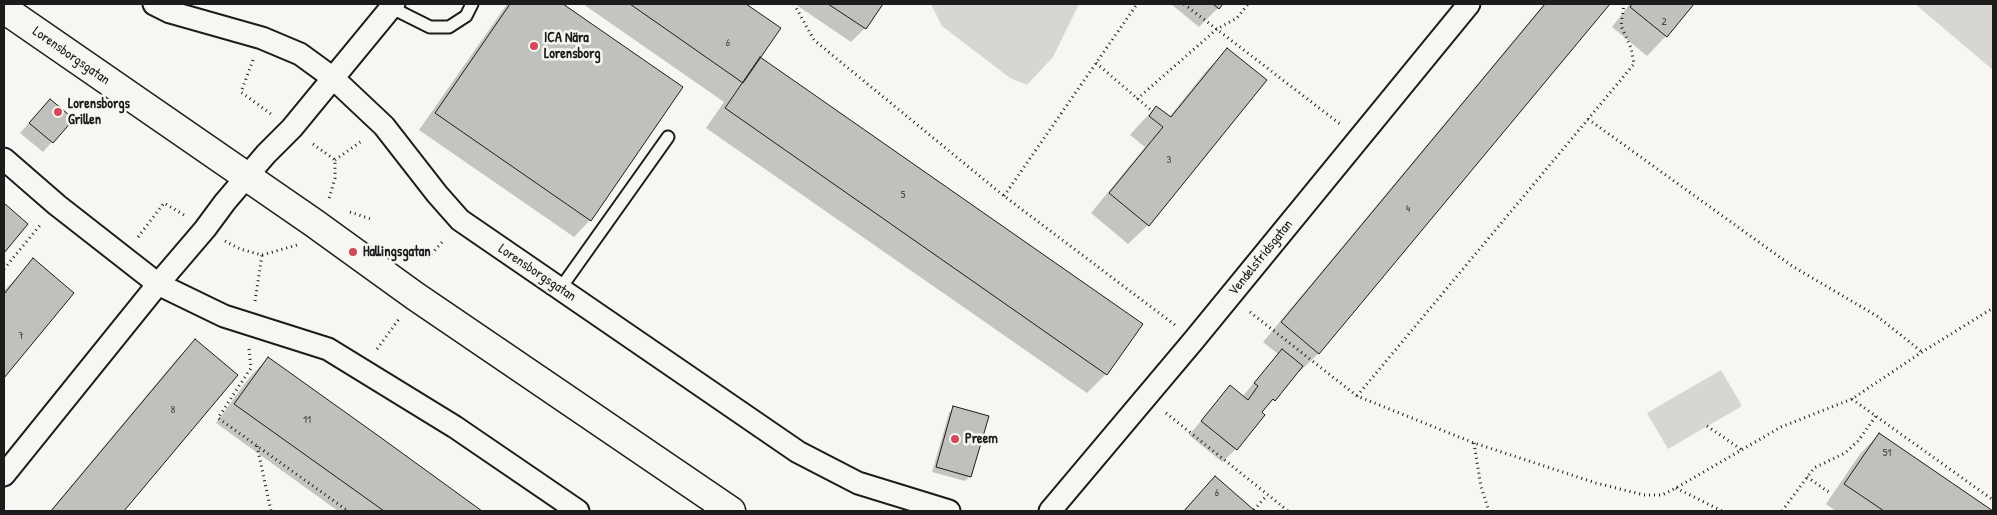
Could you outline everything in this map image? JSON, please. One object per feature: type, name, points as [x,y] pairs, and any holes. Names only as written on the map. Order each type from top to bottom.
[{"type":"main road","name":"Lorensborgsgatan","points":[[4,9],[415,296],[731,511]]},
{"type":"street","name":"Lorensborgsgatan","points":[[154,4],[170,12],[262,38],[300,54],[333,78],[384,126],[437,194],[460,220],[798,452],[858,483],[950,511]]},
{"type":"street","name":"Vendelsfridsgatan","points":[[1050,511],[1194,340],[1469,4]]},
{"type":"street","points":[[4,475],[158,284],[266,154],[292,128],[392,6]]},
{"type":"street","points":[[4,160],[57,205],[158,284],[224,316],[328,349],[455,427],[578,511]]},
{"type":"lane","points":[[392,6],[430,27],[449,27],[466,16],[472,4]]},
{"type":"lane","points":[[560,289],[668,137]]},
{"type":"path","points":[[794,4],[814,40],[1004,196],[1194,340]]},
{"type":"path","points":[[1004,196],[1137,4]]},
{"type":"path","points":[[1184,4],[1358,138]]},
{"type":"path","points":[[1137,98],[1217,29],[1237,18],[1248,4]]},
{"type":"path","points":[[1357,396],[1634,64],[1631,48],[1621,26],[1624,4]]},
{"type":"path","points":[[256,54],[241,92],[274,115]]},
{"type":"path","points":[[1096,63],[1152,112]]},
{"type":"path","points":[[1588,119],[1792,266],[1877,316],[1922,352]]},
{"type":"path","points":[[335,160],[366,139]]},
{"type":"path","points":[[4,270],[57,205]]},
{"type":"path","points":[[262,255],[249,346],[251,368],[218,418],[348,511]]},
{"type":"path","points":[[1230,296],[1357,396],[1474,444],[1596,483],[1644,494],[1662,495],[1781,427],[1852,399],[1922,352],[1993,308]]},
{"type":"path","points":[[362,370],[399,319]]},
{"type":"path","points":[[1146,396],[1288,511]]},
{"type":"path","points":[[1852,399],[1993,500]]},
{"type":"path","points":[[1782,511],[1814,468],[1845,454],[1858,441],[1876,416]]},
{"type":"path","points":[[1708,426],[1742,450]]},
{"type":"path","points":[[1474,444],[1481,487],[1489,511]]},
{"type":"path","points":[[257,445],[270,511]]},
{"type":"path","points":[[1807,477],[1830,493]]},
{"type":"path","points":[[1676,488],[1722,511]]},
{"type":"path","points":[[1254,510],[1267,495]]},
{"type":"shaded area","points":[[931,4],[1079,4],[1053,57],[1027,85],[1010,78],[942,26]]},
{"type":"shaded area","points":[[1915,4],[1993,4],[1993,70]]},
{"type":"shaded area","points":[[1721,370],[1742,406],[1668,449],[1647,413]]},
{"type":"building","points":[[510,4],[563,4],[683,87],[591,221],[435,113]]},
{"type":"building","points":[[630,4],[746,4],[781,28],[743,83]]},
{"type":"building","points":[[828,4],[883,4],[866,29]]},
{"type":"building","points":[[1213,4],[1223,4],[1219,9]]},
{"type":"building","points":[[1545,4],[1610,4],[1319,354],[1281,322]]},
{"type":"building","points":[[1632,4],[1694,4],[1667,37],[1630,7]]},
{"type":"building","points":[[1227,48],[1267,80],[1149,226],[1109,193],[1163,127],[1149,116],[1156,106],[1171,117]]},
{"type":"building","points":[[760,57],[1143,324],[1107,375],[725,108]]},
{"type":"building","points":[[50,99],[74,119],[53,143],[29,123]]},
{"type":"building","points":[[4,203],[28,224],[4,253]]},
{"type":"building","points":[[33,258],[74,293],[4,378],[4,294]]},
{"type":"building","points":[[195,339],[238,375],[124,511],[51,511]]},
{"type":"building","points":[[1282,349],[1303,366],[1275,401],[1273,399],[1262,412],[1265,415],[1237,450],[1201,421],[1230,385],[1248,400],[1258,386],[1254,383]]},
{"type":"building","points":[[268,357],[482,511],[384,511],[234,404]]},
{"type":"building","points":[[953,406],[989,416],[971,477],[936,467]]},
{"type":"building","points":[[1879,433],[1993,511],[1884,511],[1844,484]]},
{"type":"building","points":[[1215,476],[1254,510],[1256,511],[1184,511]]},
{"type":"place","name":"ICA Nära Lorensborg","points":[[534,46]]},
{"type":"place","name":"Lorensborgs Grillen","points":[[58,112]]},
{"type":"place","name":"Hallingsgatan","points":[[353,252]]},
{"type":"place","name":"Preem","points":[[955,439]]}]
